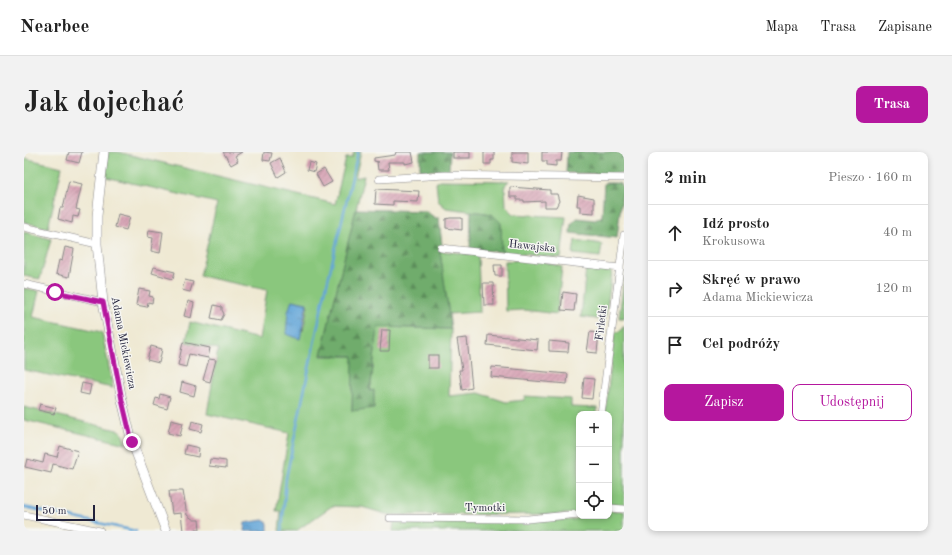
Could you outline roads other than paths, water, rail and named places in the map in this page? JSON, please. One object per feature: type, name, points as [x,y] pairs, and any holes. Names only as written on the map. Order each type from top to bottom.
[{"type":"street","name":"Adama Mickiewicza","points":[[104,152],[97,216],[97,244],[103,302],[122,400],[132,442],[166,531]]},
{"type":"street","points":[[379,179],[445,175],[624,178]]},
{"type":"street","points":[[24,227],[97,244]]},
{"type":"street","name":"Firletki","points":[[601,411],[624,235]]},
{"type":"street","name":"Hawajska","points":[[441,248],[620,268]]},
{"type":"street","points":[[24,284],[103,302]]},
{"type":"street","points":[[612,508],[624,509]]},
{"type":"street","name":"Tymotki","points":[[390,518],[528,519],[576,514]]},
{"type":"street","points":[[24,515],[100,531]]},
{"type":"water","points":[[292,300],[307,303],[300,339],[286,334],[288,312]]},
{"type":"water","points":[[263,520],[268,523],[268,531],[244,531],[245,523]]},
{"type":"waterway","points":[[282,531],[286,478],[323,301],[358,152]]},
{"type":"waterway","points":[[24,507],[136,531]]}]
